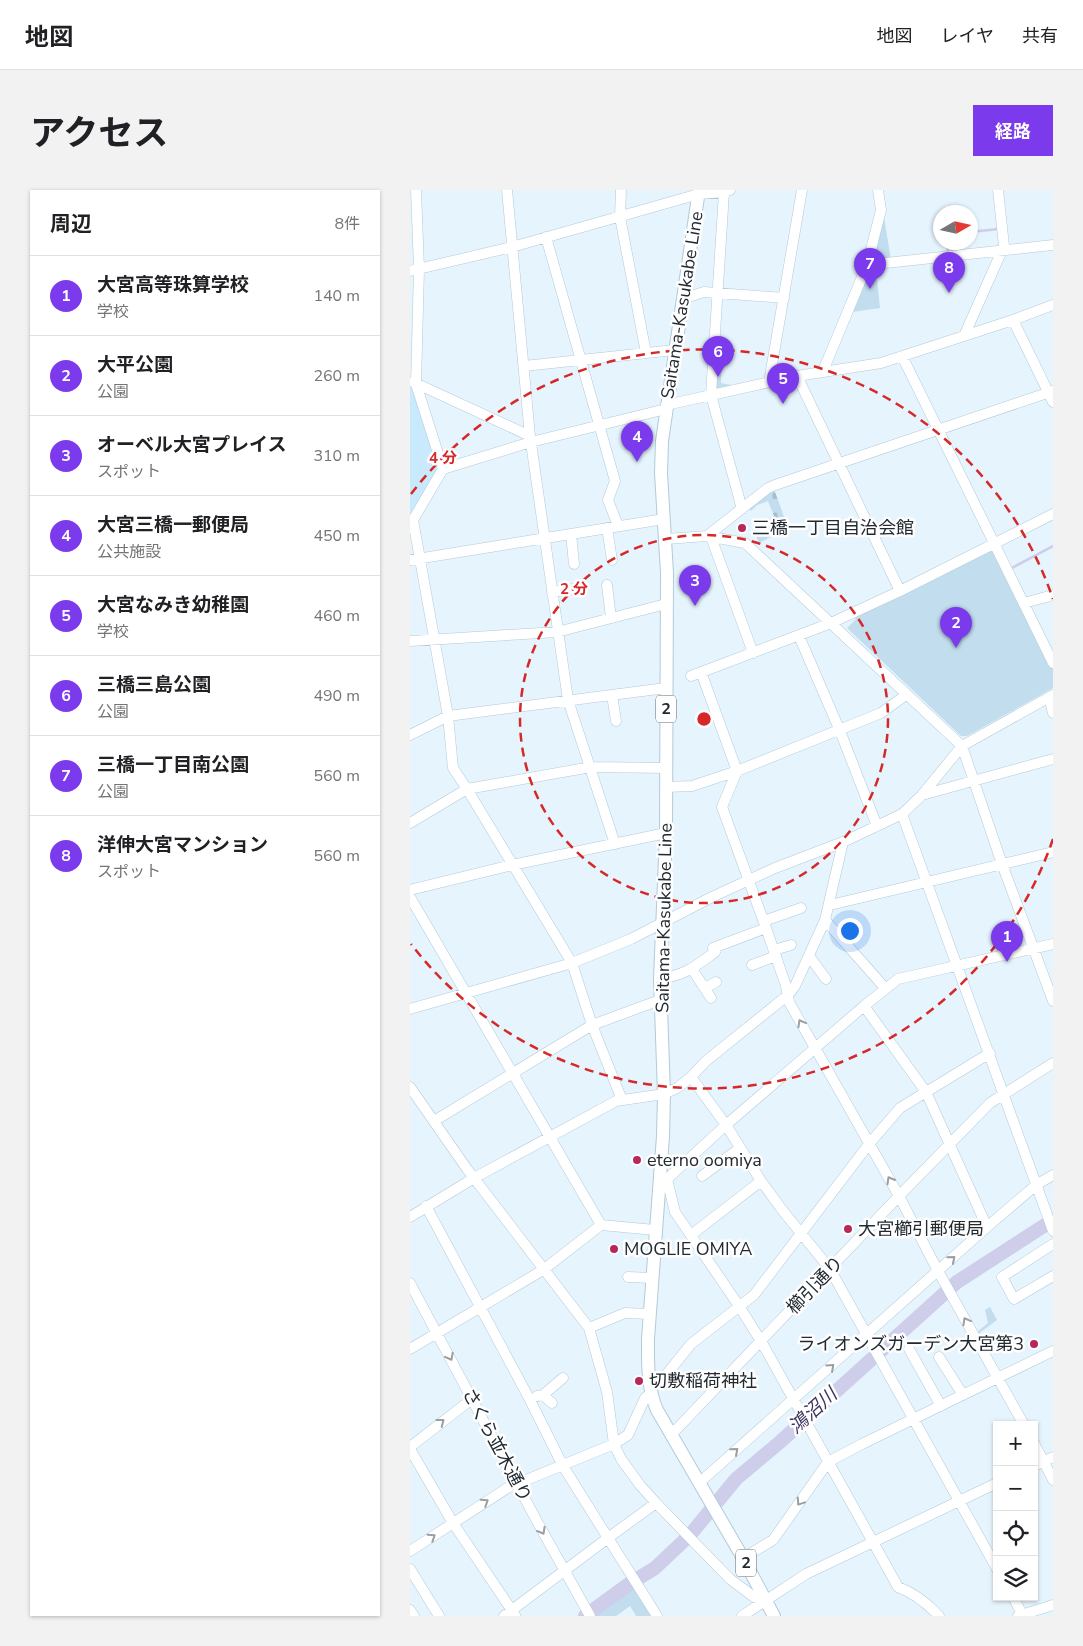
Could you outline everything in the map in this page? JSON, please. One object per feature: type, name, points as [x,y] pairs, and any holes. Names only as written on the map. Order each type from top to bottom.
[{"type":"main road","name":"Saitama-Kasukabe Line","points":[[699,192],[666,407],[661,473],[666,539],[667,768],[660,979],[664,1094],[663,1177],[655,1230],[648,1364],[650,1390],[655,1404],[774,1616]]},
{"type":"street","points":[[416,190],[413,382],[444,470]]},
{"type":"street","points":[[507,190],[530,439],[568,700],[615,844]]},
{"type":"street","points":[[621,190],[620,217],[646,354]]},
{"type":"street","points":[[770,382],[802,190]]},
{"type":"street","points":[[823,371],[867,265],[881,210],[878,190]]},
{"type":"street","points":[[964,336],[1004,246],[998,190]]},
{"type":"street","points":[[415,270],[546,238],[699,192],[727,191],[711,395],[742,509]]},
{"type":"street","points":[[546,238],[614,481],[608,500],[612,527],[612,560]]},
{"type":"street","points":[[867,265],[1053,245]]},
{"type":"street","points":[[682,299],[704,292],[784,298]]},
{"type":"street","points":[[622,1100],[592,1025],[572,963],[453,768],[448,716],[435,640],[415,560],[413,520],[444,470],[530,439],[598,426],[711,395],[797,376],[880,363],[1013,320],[1053,305]]},
{"type":"street","points":[[709,537],[768,488],[775,485],[1051,395],[1013,320]]},
{"type":"street","points":[[524,366],[675,350]]},
{"type":"street","points":[[902,356],[1053,663]]},
{"type":"street","points":[[797,376],[900,591]]},
{"type":"street","points":[[413,382],[530,439]]},
{"type":"street","points":[[1022,1421],[938,1271],[899,1196],[789,1002],[775,953],[722,808],[737,772],[696,674],[831,623],[900,591],[1053,514]]},
{"type":"street","points":[[415,560],[664,519]]},
{"type":"street","points":[[571,534],[574,564]]},
{"type":"street","points":[[709,537],[753,653]]},
{"type":"street","points":[[666,539],[709,537],[745,543],[962,746],[1002,864],[1053,1001]]},
{"type":"street","points":[[607,585],[611,618]]},
{"type":"street","points":[[552,592],[581,588]]},
{"type":"street","points":[[1024,604],[1053,594]]},
{"type":"street","points":[[410,641],[557,632],[666,604]]},
{"type":"street","points":[[800,636],[877,826]]},
{"type":"street","points":[[410,735],[448,716],[666,688]]},
{"type":"street","points":[[612,695],[616,721]]},
{"type":"street","points":[[666,787],[692,786],[737,772],[881,713],[906,695]]},
{"type":"street","points":[[410,1009],[572,963],[631,939],[712,897],[775,868],[843,842],[902,814],[922,795],[962,746],[1051,696],[1053,713]]},
{"type":"street","points":[[922,795],[1053,758]]},
{"type":"street","points":[[410,823],[468,790],[590,766],[667,768]]},
{"type":"street","points":[[902,814],[1051,1225]]},
{"type":"street","points":[[410,890],[512,865],[666,833]]},
{"type":"street","points":[[410,1217],[474,1178],[616,1102],[664,1094],[677,1088],[691,1077],[706,1060],[788,995],[795,986],[825,920],[843,842]]},
{"type":"street","points":[[830,905],[1053,852]]},
{"type":"street","points":[[410,897],[602,1225]]},
{"type":"street","points":[[660,979],[678,975],[692,969],[715,952],[713,948],[801,908]]},
{"type":"street","points":[[825,920],[885,988]]},
{"type":"street","points":[[939,1616],[930,1606],[906,1590],[898,1587],[761,1341],[675,1212],[663,1177],[898,979],[1053,944]]},
{"type":"street","points":[[752,965],[791,945]]},
{"type":"street","points":[[809,956],[826,979]]},
{"type":"street","points":[[692,969],[711,998]]},
{"type":"street","points":[[705,988],[716,982]]},
{"type":"street","points":[[434,1121],[592,1025],[660,1000]]},
{"type":"street","points":[[864,1006],[926,1092],[987,1227]]},
{"type":"street","points":[[410,1551],[517,1483],[614,1444],[628,1435],[650,1390],[662,1380],[691,1344],[754,1294],[869,1144],[900,1108],[990,1053]]},
{"type":"street","name":"櫛引通り","points":[[671,1435],[990,1103],[1053,1063]]},
{"type":"street","points":[[691,1077],[726,1125],[761,1181],[830,1269],[993,1562]]},
{"type":"street","points":[[410,1087],[474,1178],[589,1328],[606,1392],[614,1444],[621,1459],[656,1503],[730,1579],[742,1589],[765,1601]]},
{"type":"street","points":[[702,1176],[740,1148]]},
{"type":"street","points":[[699,1483],[987,1227],[1036,1185],[1053,1175]]},
{"type":"street","points":[[691,1235],[761,1181]]},
{"type":"street","points":[[426,1206],[530,1400],[562,1466],[657,1616]]},
{"type":"street","points":[[410,1348],[543,1270],[602,1225],[655,1230]]},
{"type":"street","points":[[1053,1244],[1002,1277],[1014,1299],[1053,1276]]},
{"type":"street","points":[[628,1277],[652,1278]]},
{"type":"street","name":"さくら並木通り","points":[[410,1283],[587,1611]]},
{"type":"street","points":[[589,1328],[625,1313],[650,1314]]},
{"type":"street","points":[[909,1349],[941,1406]]},
{"type":"street","points":[[743,1558],[773,1540],[828,1462],[1053,1351]]},
{"type":"street","points":[[940,1357],[963,1395]]},
{"type":"street","points":[[530,1400],[543,1395],[563,1378]]},
{"type":"street","points":[[543,1395],[552,1402]]},
{"type":"street","points":[[472,1399],[410,1448],[453,1523],[510,1614],[564,1571],[656,1503]]},
{"type":"street","points":[[1038,1447],[1049,1459],[1053,1480]]},
{"type":"street","points":[[742,1616],[806,1574],[993,1485]]},
{"type":"street","points":[[410,1569],[439,1616]]},
{"type":"street","points":[[1014,1601],[1023,1616]]},
{"type":"street","points":[[1018,1616],[1023,1616],[1053,1604]]},
{"type":"street","points":[[410,1610],[414,1616]]},
{"type":"shaded area","points":[[410,383],[416,391],[438,473],[414,513],[410,513]]},
{"type":"green space","points":[[883,211],[891,260],[871,262]]},
{"type":"green space","points":[[876,270],[880,308],[852,312],[868,271]]},
{"type":"green space","points":[[715,370],[721,370],[721,383],[740,387],[714,392]]},
{"type":"green space","points":[[774,489],[788,528],[759,543],[753,526],[774,516],[768,501],[757,505],[751,511],[749,508]]},
{"type":"green space","points":[[994,547],[1053,669],[1053,688],[967,736],[961,736],[847,628],[856,619],[854,616]]},
{"type":"green space","points":[[990,1307],[997,1320],[978,1334],[977,1332],[988,1323],[985,1310]]},
{"type":"green space","points":[[634,1583],[654,1616],[636,1616],[630,1606],[616,1616],[596,1616],[595,1614]]},
{"type":"waterway","points":[[978,231],[999,229]]},
{"type":"waterway","points":[[1010,569],[1053,546]]},
{"type":"waterway","name":"鴻沼川","points":[[585,1616],[629,1584],[655,1568],[690,1535],[736,1479],[780,1442],[957,1282],[1053,1220]]},
{"type":"place","name":"三橋一丁目南公園","points":[[870,289]]},
{"type":"place","name":"洋伸大宮マンション","points":[[949,293]]},
{"type":"place","name":"三橋三島公園","points":[[718,377]]},
{"type":"place","name":"大宮なみき幼稚園","points":[[783,404]]},
{"type":"place","name":"大宮三橋一郵便局","points":[[637,462]]},
{"type":"place","name":"三橋一丁目自治会館","points":[[742,528]]},
{"type":"place","name":"オーベル大宮プレイス","points":[[695,606]]},
{"type":"place","name":"大平公園","points":[[956,648]]},
{"type":"place","name":"大宮高等珠算学校","points":[[1007,962]]},
{"type":"place","name":"eterno oomiya","points":[[637,1160]]},
{"type":"place","name":"大宮櫛引郵便局","points":[[848,1229]]},
{"type":"place","name":"MOGLIE OMIYA","points":[[614,1249]]},
{"type":"place","name":"ライオンズガーデン大宮第3","points":[[1034,1344]]},
{"type":"place","name":"切敷稲荷神社","points":[[639,1381]]}]
